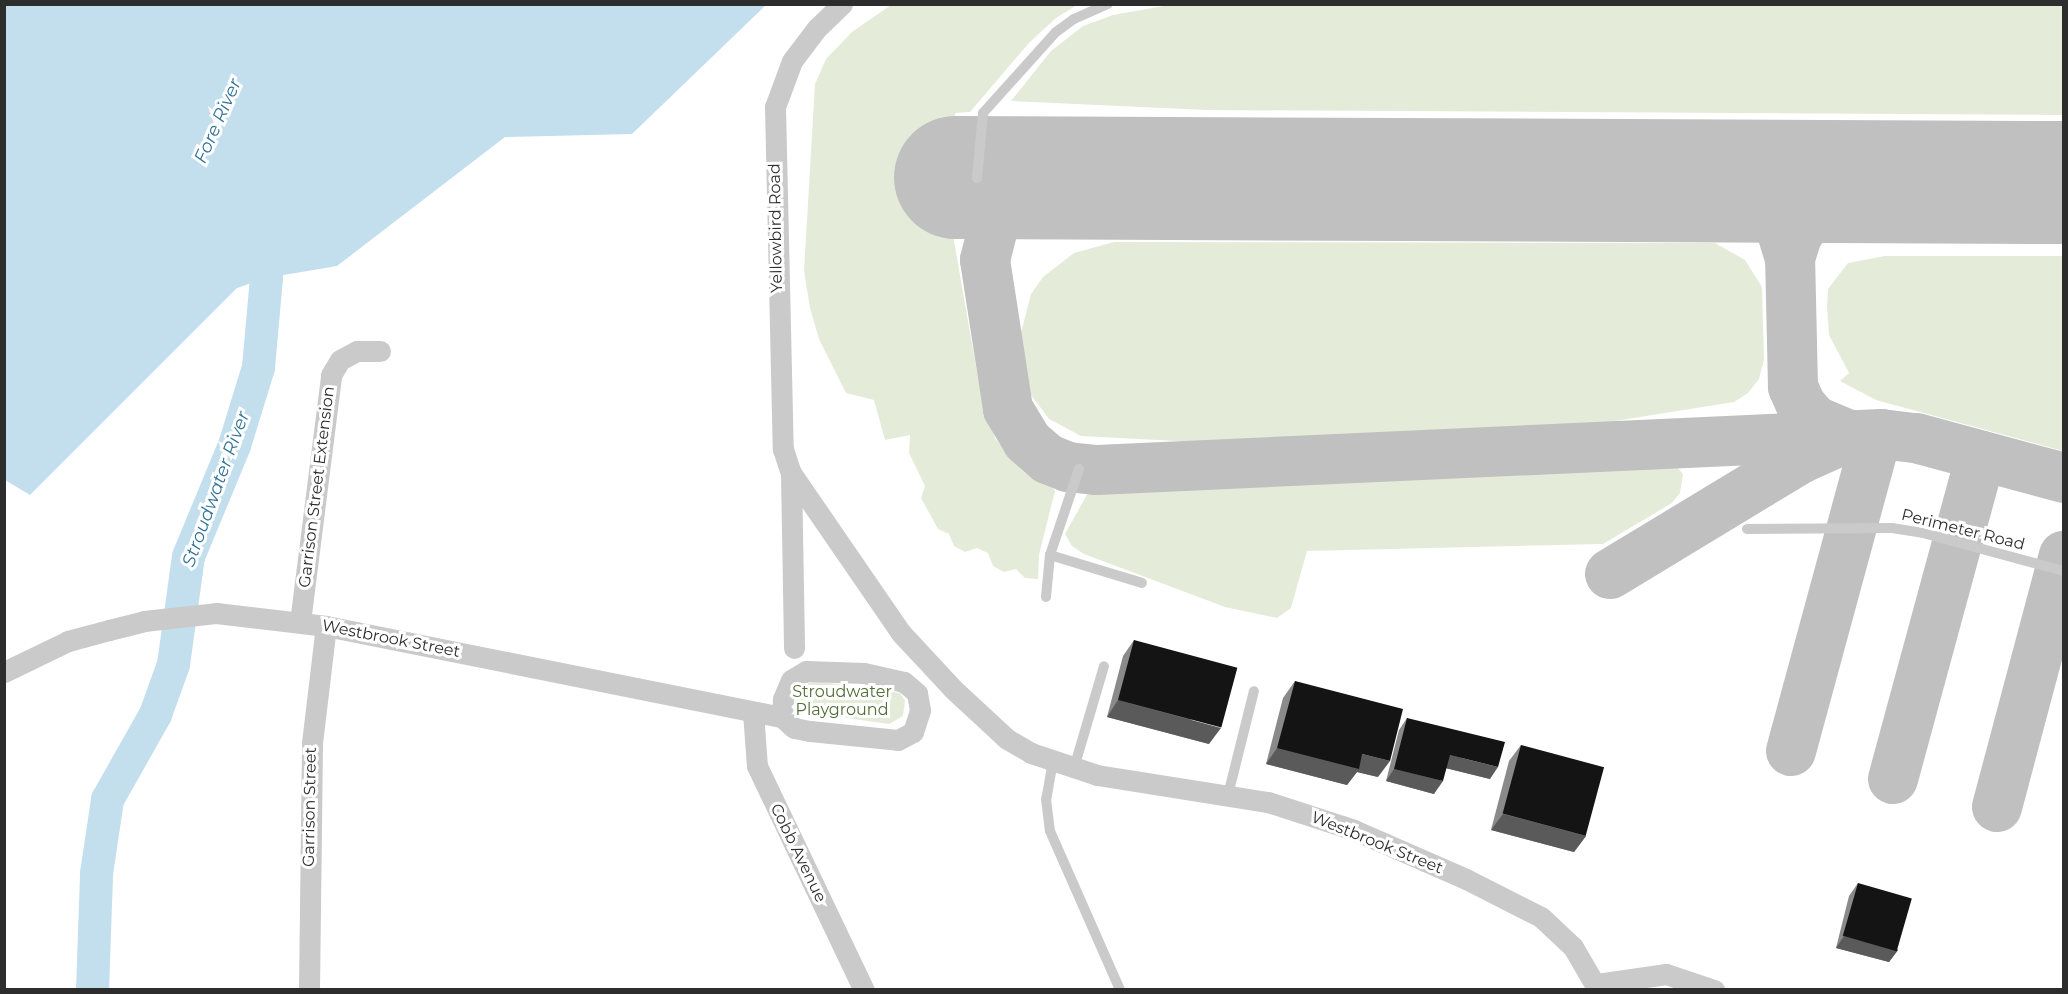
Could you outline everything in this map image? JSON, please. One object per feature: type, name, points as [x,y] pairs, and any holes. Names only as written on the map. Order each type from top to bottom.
[{"type":"street","name":"Yellowbird Road","points":[[842,4],[817,28],[792,62],[775,107],[778,359],[783,449],[791,473],[901,633],[948,684]]},
{"type":"street","name":"Garrison Street Extension","points":[[300,622],[331,375],[340,360],[357,351],[380,351]]},
{"type":"street","name":"Yellowbird Road","points":[[791,473],[794,648]]},
{"type":"street","name":"Westbrook Street","points":[[4,672],[68,641],[144,621],[216,614],[327,626],[782,717],[794,728],[898,740],[913,732],[919,723],[917,693]]},
{"type":"street","name":"Garrison Street","points":[[309,990],[312,743],[327,626]]},
{"type":"street","points":[[782,717],[783,699],[791,680],[806,670],[888,677],[904,682],[917,693],[948,684]]},
{"type":"street","name":"Westbrook Street","points":[[948,684],[1007,739],[1053,762],[1074,768],[1269,802],[1354,830],[1503,896],[1549,925],[1573,947],[1598,987],[1666,974],[1714,990]]},
{"type":"street","name":"Cobb Avenue","points":[[753,712],[757,766],[864,990]]},
{"type":"lane","points":[[977,178],[983,113],[1056,32],[1108,4]]},
{"type":"lane","points":[[1046,597],[1050,555],[1079,469]]},
{"type":"lane","name":"Perimeter Road","points":[[1747,529],[1892,528],[1923,533],[2064,571]]},
{"type":"lane","points":[[1050,555],[1142,583]]},
{"type":"lane","points":[[1074,768],[1104,666]]},
{"type":"lane","points":[[1228,795],[1254,691]]},
{"type":"lane","points":[[1053,762],[1046,799],[1050,831],[1120,990]]},
{"type":"green space","points":[[1175,4],[2063,5],[2063,115],[1206,110],[1011,101],[1051,51],[1083,26],[1113,15]]},
{"type":"green space","points":[[891,5],[1077,5],[1056,18],[1029,43],[970,112],[955,113],[954,241],[982,401],[995,438],[1010,457],[1025,473],[1051,485],[1055,491],[1039,555],[1038,579],[1025,578],[1016,569],[1004,572],[993,566],[988,553],[977,548],[965,552],[954,546],[949,534],[938,529],[921,498],[925,486],[909,453],[910,435],[885,440],[874,400],[846,393],[819,339],[810,308],[804,271],[815,84],[826,59],[852,32]]},
{"type":"green space","points":[[1114,242],[1715,243],[1745,260],[1762,287],[1764,360],[1759,379],[1748,393],[1734,402],[1590,425],[1214,443],[1081,436],[1049,419],[1028,391],[1018,344],[1031,294],[1043,277],[1074,253]]},
{"type":"green space","points":[[1885,256],[2063,256],[2063,451],[1876,400],[1840,381],[1849,373],[1829,335],[1828,289],[1848,263]]},
{"type":"green space","points":[[1653,463],[1676,466],[1683,474],[1680,493],[1672,503],[1603,544],[1307,551],[1291,608],[1277,618],[1225,607],[1084,554],[1072,546],[1065,534],[1089,491]]},
{"type":"green space","name":"Stroudwater Playground","points":[[815,681],[900,693],[905,701],[903,716],[889,724],[811,713],[801,704],[800,696],[806,684]]},
{"type":"water","name":"Fore River","points":[[5,4],[766,5],[632,134],[505,137],[337,266],[266,278],[237,288],[30,495],[5,480]]},
{"type":"building","points":[[1134,640],[1237,668],[1221,728],[1118,700]]},
{"type":"building","points":[[1295,681],[1403,709],[1390,761],[1362,754],[1359,769],[1277,748]]},
{"type":"building","points":[[1407,718],[1505,742],[1498,767],[1450,755],[1443,781],[1394,769]]},
{"type":"building","points":[[1521,745],[1604,767],[1586,836],[1503,814]]},
{"type":"building","points":[[1858,883],[1912,898],[1897,951],[1843,936]]},
{"type":"waterway","name":"Stroudwater River","points":[[92,990],[96,873],[107,799],[155,714],[173,664],[188,556],[234,445],[258,367],[266,278],[257,234]]},
{"type":"taxiway","points":[[1078,178],[1042,185],[1015,200],[993,228],[985,260],[1008,409],[1027,441],[1048,459],[1068,467],[1097,470],[1881,434],[1916,438],[2064,478]]},
{"type":"taxiway","points":[[1703,180],[1736,189],[1762,205],[1780,226],[1790,258]]},
{"type":"taxiway","points":[[1849,435],[1814,420],[1801,405],[1793,387],[1790,258],[1797,236],[1813,211],[1836,193],[1870,182]]},
{"type":"taxiway","points":[[1791,751],[1877,435]]},
{"type":"taxiway","points":[[1610,574],[1800,459],[1840,441]]},
{"type":"taxiway","points":[[1893,779],[1981,456]]},
{"type":"taxiway","points":[[1997,807],[2064,556]]},
{"type":"runway","points":[[955,177],[2064,182]]}]
